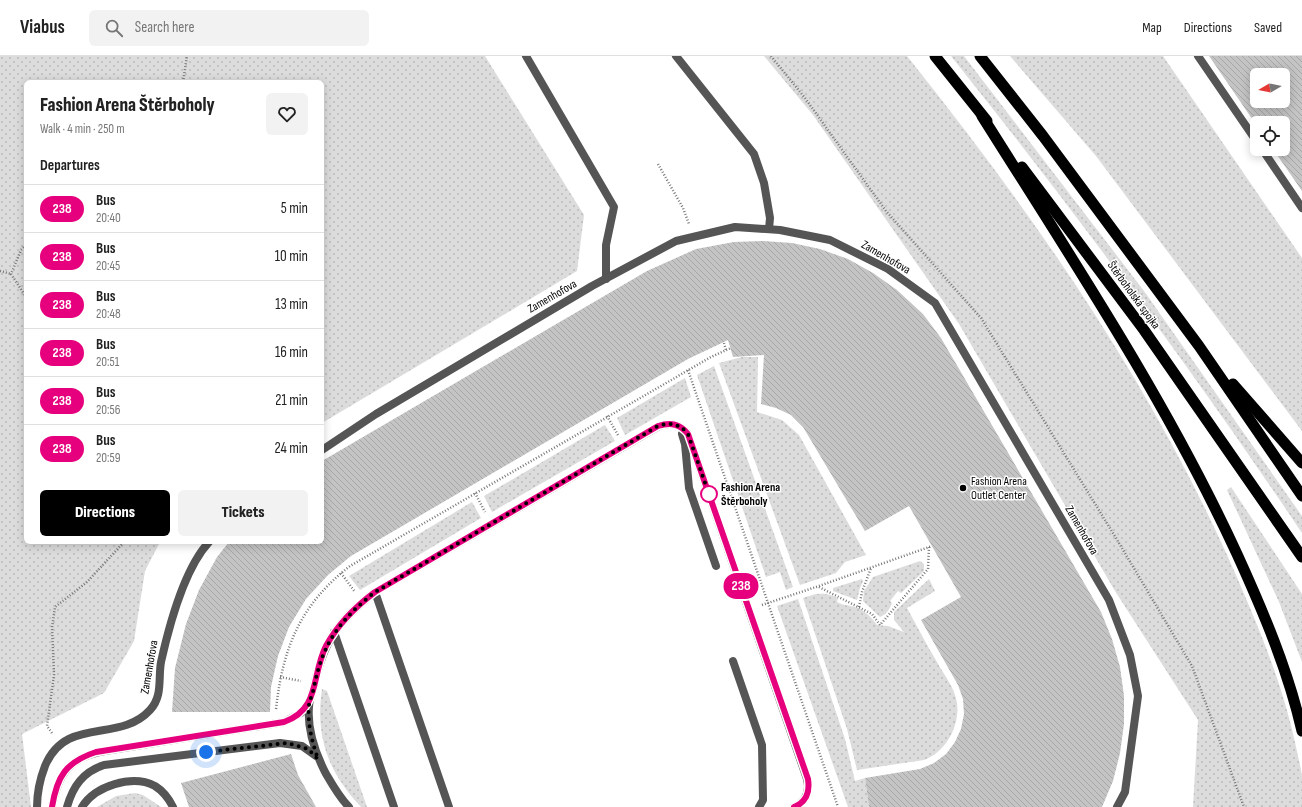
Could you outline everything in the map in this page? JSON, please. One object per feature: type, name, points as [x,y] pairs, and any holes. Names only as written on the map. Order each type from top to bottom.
[{"type":"highway","name":"Štěrboholská spojka","points":[[935,56],[1140,324],[1302,557]]},
{"type":"highway","name":"Štěrboholská spojka","points":[[980,56],[1048,143],[1199,346],[1302,496]]},
{"type":"highway","points":[[982,116],[1144,375],[1200,477],[1264,616],[1288,682],[1302,731]]},
{"type":"highway","points":[[1199,346],[1302,463]]},
{"type":"lane","points":[[526,56],[614,207],[606,244],[606,279]]},
{"type":"lane","points":[[676,56],[754,154],[764,183],[770,218],[769,229]]},
{"type":"lane","points":[[1198,56],[1250,132]]},
{"type":"lane","points":[[1267,156],[1302,208]]},
{"type":"lane","name":"Zamenhofova","points":[[324,449],[376,414],[606,279],[676,240],[736,227],[769,229],[830,240],[888,269],[936,303],[1109,600],[1130,655],[1138,696],[1125,792],[1117,807]]},
{"type":"lane","points":[[670,424],[680,430],[684,437],[689,488],[716,566]]},
{"type":"lane","points":[[349,807],[336,791],[318,759],[309,723],[310,702],[322,655],[334,632],[348,615],[375,592],[658,426],[670,424],[683,428],[688,434],[808,779],[809,790],[807,796],[801,804],[794,807]]},
{"type":"lane","name":"Zamenhofova","points":[[37,807],[39,785],[43,771],[48,760],[60,743],[78,734],[122,726],[137,720],[149,711],[155,703],[160,692],[161,664],[172,619],[193,565],[209,544]]},
{"type":"lane","points":[[375,592],[449,807]]},
{"type":"lane","points":[[334,632],[394,807]]},
{"type":"lane","points":[[733,661],[762,745],[763,800],[759,807]]},
{"type":"lane","points":[[52,807],[58,782],[64,771],[80,758],[96,752],[284,722],[301,713],[310,702]]},
{"type":"lane","points":[[67,807],[73,789],[83,776],[96,767],[104,764],[280,743],[302,746],[308,749],[318,759]]},
{"type":"lane","points":[[82,807],[87,799],[97,791],[111,786],[141,782],[154,786],[162,791],[173,807]]},
{"type":"path","points":[[183,80],[187,56]]},
{"type":"path","points":[[771,56],[805,98],[886,211],[981,318],[1116,538],[1192,666],[1244,807]]},
{"type":"path","points":[[658,164],[683,208],[694,236]]},
{"type":"path","points":[[11,274],[24,246]]},
{"type":"path","points":[[0,271],[11,274],[24,294]]},
{"type":"path","points":[[724,343],[726,350]]},
{"type":"path","points":[[276,712],[280,677],[290,640],[305,611],[341,573],[350,566],[607,416],[730,348]]},
{"type":"path","points":[[688,370],[838,807]]},
{"type":"path","points":[[607,416],[625,446]]},
{"type":"path","points":[[475,493],[492,524]]},
{"type":"path","points":[[60,743],[47,726],[54,675],[52,628],[55,607],[87,582],[122,544]]},
{"type":"path","points":[[761,605],[931,547],[928,569],[880,625],[872,614],[819,586]]},
{"type":"path","points":[[859,607],[862,592],[871,568]]},
{"type":"path","points":[[341,573],[363,601]]},
{"type":"path","points":[[280,677],[306,682]]},
{"type":"shaded area","points":[[0,56],[485,56],[584,215],[577,271],[324,422],[324,80],[24,80],[24,544],[159,544],[145,571],[134,641],[104,693],[22,734],[31,807],[0,807]]},
{"type":"shaded area","points":[[764,56],[907,56],[1006,186],[1053,252],[1141,389],[1181,460],[1217,533],[1257,625],[1282,694],[1292,729],[1301,770],[1302,807],[1193,807],[1198,720],[1115,591],[959,324],[813,115]]},
{"type":"shaded area","points":[[951,56],[964,56],[1144,291],[1302,516],[1302,533],[1218,411],[1087,231]]},
{"type":"shaded area","points":[[1010,56],[1163,56],[1302,258],[1302,431],[1096,156]]},
{"type":"shaded area","points":[[742,357],[758,357],[757,412],[782,420],[799,435],[866,555],[845,562],[836,573],[800,585],[719,363]]},
{"type":"shaded area","points":[[714,366],[793,587],[786,590],[780,572],[766,577],[697,375]]},
{"type":"shaded area","points":[[685,378],[691,397],[625,435],[617,418]]},
{"type":"shaded area","points":[[605,425],[615,441],[492,512],[484,496]]},
{"type":"shaded area","points":[[1231,487],[1302,594],[1302,662],[1279,602],[1227,490]]},
{"type":"shaded area","points":[[472,502],[481,518],[360,590],[349,576]]},
{"type":"shaded area","points":[[920,561],[924,564],[924,571],[901,593],[898,591],[890,601],[892,603],[889,610],[884,615],[880,617],[863,601],[864,591],[873,577]]},
{"type":"shaded area","points":[[862,579],[863,581],[857,600],[833,591],[833,588]]},
{"type":"shaded area","points":[[929,579],[935,591],[907,608],[956,697],[957,712],[954,729],[945,745],[932,756],[924,760],[857,770],[847,729],[803,598],[820,594],[833,596],[838,598],[837,602],[862,610],[877,625],[888,626],[904,632],[894,620],[894,612]]},
{"type":"shaded area","points":[[798,599],[845,739],[855,781],[865,778],[869,807],[848,807],[777,606]]},
{"type":"shaded area","points":[[322,689],[327,691],[367,807],[361,807],[340,781],[326,753],[320,723]]},
{"type":"shaded area","points":[[135,793],[143,795],[161,807],[97,807],[116,796]]},
{"type":"building","points":[[1209,56],[1302,56],[1302,191],[1278,156],[1290,156],[1290,116],[1250,116]]},
{"type":"building","points":[[763,241],[792,243],[820,249],[848,259],[873,273],[897,290],[923,314],[941,338],[1101,612],[1112,639],[1120,667],[1124,696],[1124,724],[1120,753],[1113,781],[1102,807],[869,807],[865,778],[920,769],[934,763],[946,754],[955,742],[961,729],[964,714],[963,699],[958,685],[921,620],[961,597],[909,506],[865,531],[803,427],[791,415],[776,408],[761,404],[764,355],[733,357],[728,340],[688,359],[351,556],[328,575],[306,599],[289,627],[278,656],[271,687],[270,712],[172,712],[175,668],[186,624],[199,590],[217,557],[227,544],[324,544],[324,460],[647,271],[696,249],[734,242]]},
{"type":"building","points":[[291,754],[298,775],[316,807],[189,807],[181,783]]},
{"type":"bus line","name":"238","points":[[52,807],[58,782],[64,771],[80,758],[96,752],[284,722],[296,717],[310,702],[322,655],[334,632],[358,605],[375,592],[658,426],[665,424],[678,425],[688,434],[808,779],[809,790],[807,796],[801,804],[794,807]]},
{"type":"place","name":"Fashion Arena Outlet Center","points":[[963,488]]},
{"type":"place","name":"Fashion Arena Štěrboholy","points":[[709,494]]},
{"type":"route","points":[[206,752],[287,743],[296,744],[308,749],[318,759],[309,723],[309,708],[313,689],[322,655],[327,645],[334,632],[358,605],[375,592],[658,426],[665,424],[678,425],[688,434],[711,500],[709,494]]}]
